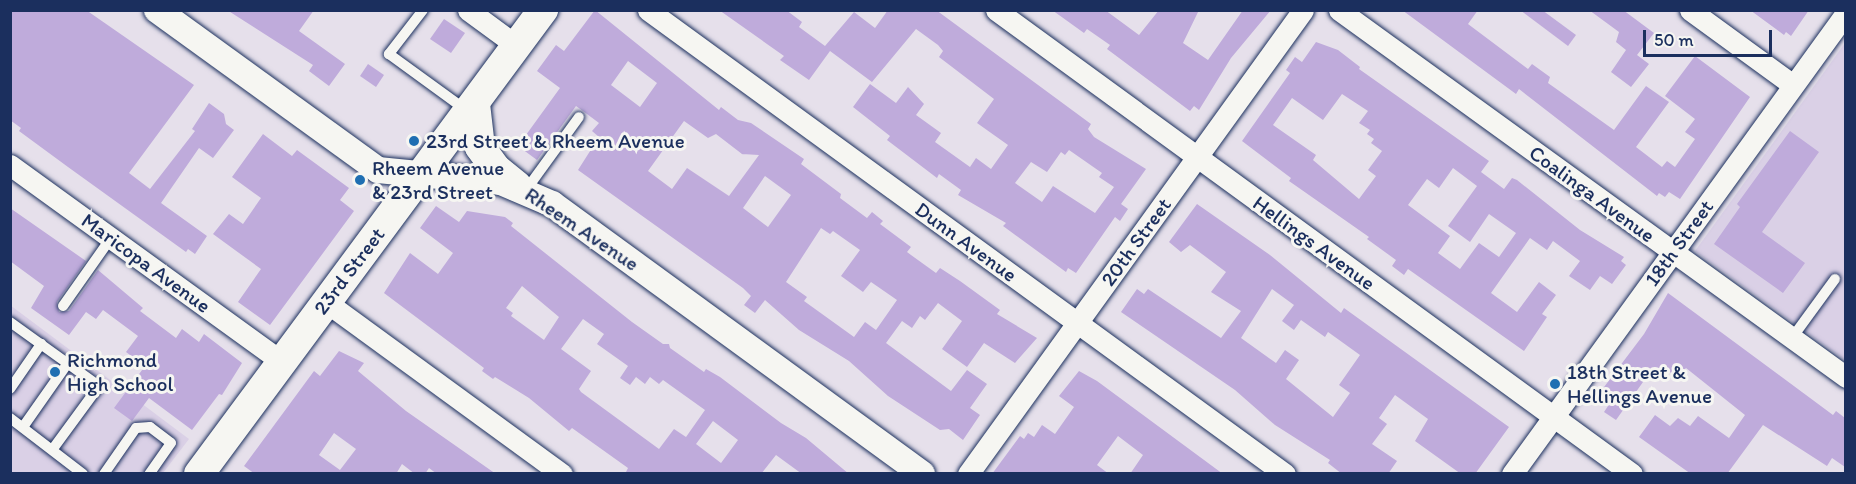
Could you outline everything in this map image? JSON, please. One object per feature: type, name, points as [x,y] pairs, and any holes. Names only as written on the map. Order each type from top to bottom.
[{"type":"main road","name":"23rd Street","points":[[206,471],[282,362],[543,10]]},
{"type":"main road","points":[[471,108],[480,147],[496,169],[522,188]]},
{"type":"street","name":"Rheem Avenue","points":[[157,10],[378,170],[522,188],[552,204],[922,474]]},
{"type":"street","points":[[468,10],[517,46]]},
{"type":"street","name":"Dunn Avenue","points":[[648,10],[1285,474]]},
{"type":"street","name":"Hellings Avenue","points":[[996,10],[1632,474]]},
{"type":"street","name":"20th Street","points":[[968,474],[1303,10]]},
{"type":"street","name":"Coalinga Avenue","points":[[1339,10],[1845,376]]},
{"type":"street","points":[[1690,10],[1793,85]]},
{"type":"street","name":"18th Street","points":[[1512,474],[1845,13]]},
{"type":"street","name":"Maricopa Avenue","points":[[10,165],[282,362]]},
{"type":"street","points":[[326,302],[562,474]]},
{"type":"lane","points":[[423,10],[390,54],[471,108]]},
{"type":"lane","points":[[522,188],[579,117]]},
{"type":"lane","points":[[63,306],[111,238]]},
{"type":"lane","points":[[1792,338],[1835,279]]},
{"type":"lane","points":[[10,322],[99,386],[52,450]]},
{"type":"lane","points":[[10,389],[41,344]]},
{"type":"lane","points":[[22,427],[68,363]]},
{"type":"lane","points":[[10,418],[78,472]]},
{"type":"lane","points":[[104,474],[136,428],[150,427],[171,443],[149,474]]},
{"type":"shaded area","points":[[1845,43],[1845,360],[1695,251]]},
{"type":"shaded area","name":"Richmond High School","points":[[10,305],[189,439],[163,473],[11,473]]},
{"type":"building","points":[[10,10],[86,10],[194,85],[129,173],[150,189],[195,131],[192,129],[209,103],[224,114],[226,124],[234,130],[213,158],[199,148],[161,203],[207,236],[195,254],[188,249],[186,252],[68,167],[19,131],[21,128],[10,120]]},
{"type":"building","points":[[227,10],[314,10],[299,31],[345,64],[329,86],[309,71],[313,65]]},
{"type":"building","points":[[595,10],[719,110],[721,107],[738,120],[751,123],[804,159],[801,164],[841,194],[840,198],[867,218],[872,212],[883,221],[880,224],[911,247],[907,252],[911,255],[936,273],[940,268],[960,281],[1000,310],[997,314],[1037,338],[1015,363],[984,343],[967,367],[942,349],[962,321],[938,303],[925,320],[920,316],[912,328],[902,321],[886,343],[951,391],[967,370],[987,384],[970,408],[980,415],[963,440],[949,429],[940,430],[888,396],[849,361],[799,330],[765,300],[755,313],[744,305],[751,296],[743,288],[578,170],[599,137],[592,131],[599,123],[576,106],[537,160],[518,146],[560,88],[537,71],[556,45],[564,51]],"holes":[[[628,61],[657,83],[640,107],[611,85]],[[684,121],[708,138],[716,134],[742,154],[759,155],[729,196],[687,168],[672,189],[648,171]],[[765,176],[791,195],[768,227],[743,208]],[[821,228],[830,234],[833,231],[860,250],[841,276],[863,292],[871,282],[897,300],[876,330],[865,322],[854,337],[804,301],[807,297],[786,282]]]},
{"type":"building","points":[[719,10],[786,10],[802,22],[799,27],[825,46],[854,12],[875,28],[888,10],[936,10],[1091,124],[1088,129],[1094,137],[1146,169],[1121,204],[1128,209],[1120,221],[1115,217],[1076,273],[1068,268],[1066,272],[1003,226],[1006,223],[958,195],[961,190],[939,174],[937,178],[887,140],[890,136],[853,107],[870,84],[896,103],[908,87],[924,104],[916,115],[941,133],[935,142],[970,167],[976,158],[991,169],[1008,145],[977,123],[994,99],[939,57],[943,51],[938,45],[916,29],[872,82],[830,51],[809,80],[780,60],[784,56]],"holes":[[[1069,150],[1102,173],[1099,177],[1114,187],[1095,213],[1053,186],[1042,202],[1015,183],[1031,162],[1047,172],[1061,152],[1065,155]]]},
{"type":"building","points":[[1052,10],[1105,10],[1139,35],[1159,10],[1199,10],[1183,43],[1208,60],[1243,10],[1271,10],[1231,58],[1199,110],[1194,106],[1190,111],[1107,49],[1110,45],[1087,29],[1084,33]]},
{"type":"building","points":[[1402,10],[1478,10],[1468,24],[1528,69],[1532,64],[1550,77],[1548,83],[1614,130],[1646,86],[1669,102],[1636,147],[1662,167],[1667,161],[1675,167],[1695,139],[1685,132],[1695,119],[1665,96],[1695,56],[1750,97],[1680,199],[1669,192],[1665,197],[1659,193],[1657,196],[1519,89],[1516,94]]},
{"type":"building","points":[[1520,10],[1542,10],[1576,35],[1568,46]]},
{"type":"building","points":[[1589,10],[1623,10],[1654,33],[1637,55],[1649,64],[1631,87],[1611,72],[1626,50],[1616,42],[1619,32]]},
{"type":"building","points":[[1750,10],[1809,10],[1791,36],[1786,32],[1784,35]]},
{"type":"building","points":[[444,19],[465,33],[451,53],[430,39]]},
{"type":"building","points":[[1316,42],[1338,50],[1360,67],[1359,69],[1489,161],[1481,172],[1504,189],[1512,178],[1517,180],[1580,230],[1624,257],[1621,261],[1626,265],[1612,284],[1600,276],[1590,290],[1569,276],[1580,261],[1553,241],[1547,250],[1530,238],[1491,293],[1517,312],[1539,282],[1556,295],[1542,314],[1547,317],[1524,351],[1408,269],[1404,275],[1392,266],[1396,260],[1367,239],[1369,237],[1289,181],[1291,178],[1242,141],[1290,73],[1286,70],[1295,57],[1302,62]],"holes":[[[1342,94],[1368,111],[1359,123],[1370,130],[1367,134],[1374,139],[1371,143],[1382,151],[1368,170],[1376,176],[1359,199],[1313,160],[1316,155],[1273,125],[1292,98],[1323,120]],[[1453,168],[1477,186],[1448,226],[1470,242],[1489,214],[1516,233],[1499,257],[1479,243],[1460,269],[1438,253],[1450,236],[1408,205],[1427,179],[1439,188]]]},
{"type":"building","points":[[368,64],[384,75],[376,87],[360,76]]},
{"type":"building","points":[[1790,131],[1819,152],[1762,232],[1805,263],[1783,293],[1714,244],[1740,207],[1737,204]]},
{"type":"building","points":[[263,134],[292,156],[297,150],[349,188],[340,200],[354,211],[270,325],[238,302],[261,269],[213,234],[229,214],[243,224],[261,198],[232,177]]},
{"type":"building","points":[[1197,204],[1270,255],[1341,313],[1344,308],[1509,427],[1475,474],[1461,474],[1415,441],[1428,419],[1395,395],[1379,418],[1387,424],[1372,444],[1397,461],[1388,474],[1342,474],[1328,463],[1330,460],[1275,425],[1235,390],[1121,312],[1137,289],[1144,294],[1148,289],[1221,338],[1241,311],[1211,292],[1226,272],[1190,245],[1181,252],[1169,242]],"holes":[[[1272,289],[1294,305],[1282,321],[1294,330],[1301,320],[1325,337],[1328,332],[1360,355],[1339,385],[1350,393],[1333,417],[1286,379],[1299,360],[1285,350],[1276,363],[1241,338]]]},
{"type":"building","points":[[436,206],[459,222],[467,211],[505,217],[513,223],[511,226],[632,322],[663,344],[669,344],[670,348],[704,372],[706,369],[720,377],[781,423],[806,438],[849,474],[802,474],[776,455],[761,474],[625,474],[628,468],[572,428],[569,431],[529,398],[495,377],[493,379],[482,371],[484,368],[384,293],[410,253],[438,274],[453,253],[420,228]],"holes":[[[522,286],[559,317],[544,340],[511,316],[513,313],[506,308]],[[583,319],[604,334],[597,344],[628,366],[620,378],[630,385],[636,377],[645,384],[650,377],[659,384],[663,380],[705,410],[686,437],[674,429],[659,449],[581,392],[579,389],[591,371],[561,349]],[[713,421],[738,440],[721,463],[696,444]]]},
{"type":"building","points":[[10,208],[86,261],[57,302],[59,312],[69,311],[98,270],[143,308],[140,311],[176,338],[182,329],[199,342],[204,334],[242,363],[222,395],[219,394],[192,430],[149,398],[132,421],[114,408],[145,366],[126,352],[138,336],[103,310],[96,319],[86,312],[69,335],[31,308],[44,286],[10,261]]},
{"type":"building","points":[[1668,293],[1833,415],[1836,411],[1845,418],[1845,467],[1832,458],[1827,466],[1763,425],[1727,474],[1691,474],[1639,437],[1655,415],[1670,426],[1678,418],[1690,426],[1698,416],[1729,438],[1745,415],[1686,368],[1677,377],[1664,368],[1656,380],[1648,375],[1616,420],[1604,412],[1610,403],[1598,395],[1644,334]]},
{"type":"building","points":[[339,351],[364,363],[358,371],[406,411],[496,474],[437,474],[429,468],[425,474],[415,474],[402,464],[396,474],[255,474],[244,466],[314,371],[320,376]],"holes":[[[334,433],[356,449],[340,470],[319,455]]]},
{"type":"building","points":[[1079,371],[1097,381],[1223,474],[1130,474],[1143,455],[1118,436],[1097,465],[1109,474],[992,474],[1020,436],[1024,439],[1028,433],[1034,437],[1042,425],[1055,434],[1074,407],[1059,396]]},
{"type":"place","name":"23rd Street & Rheem Avenue","points":[[414,141]]},
{"type":"place","name":"Rheem Avenue & 23rd Street","points":[[360,180]]},
{"type":"place","name":"Richmond High School","points":[[55,372]]},
{"type":"place","name":"18th Street & Hellings Avenue","points":[[1555,384]]}]
